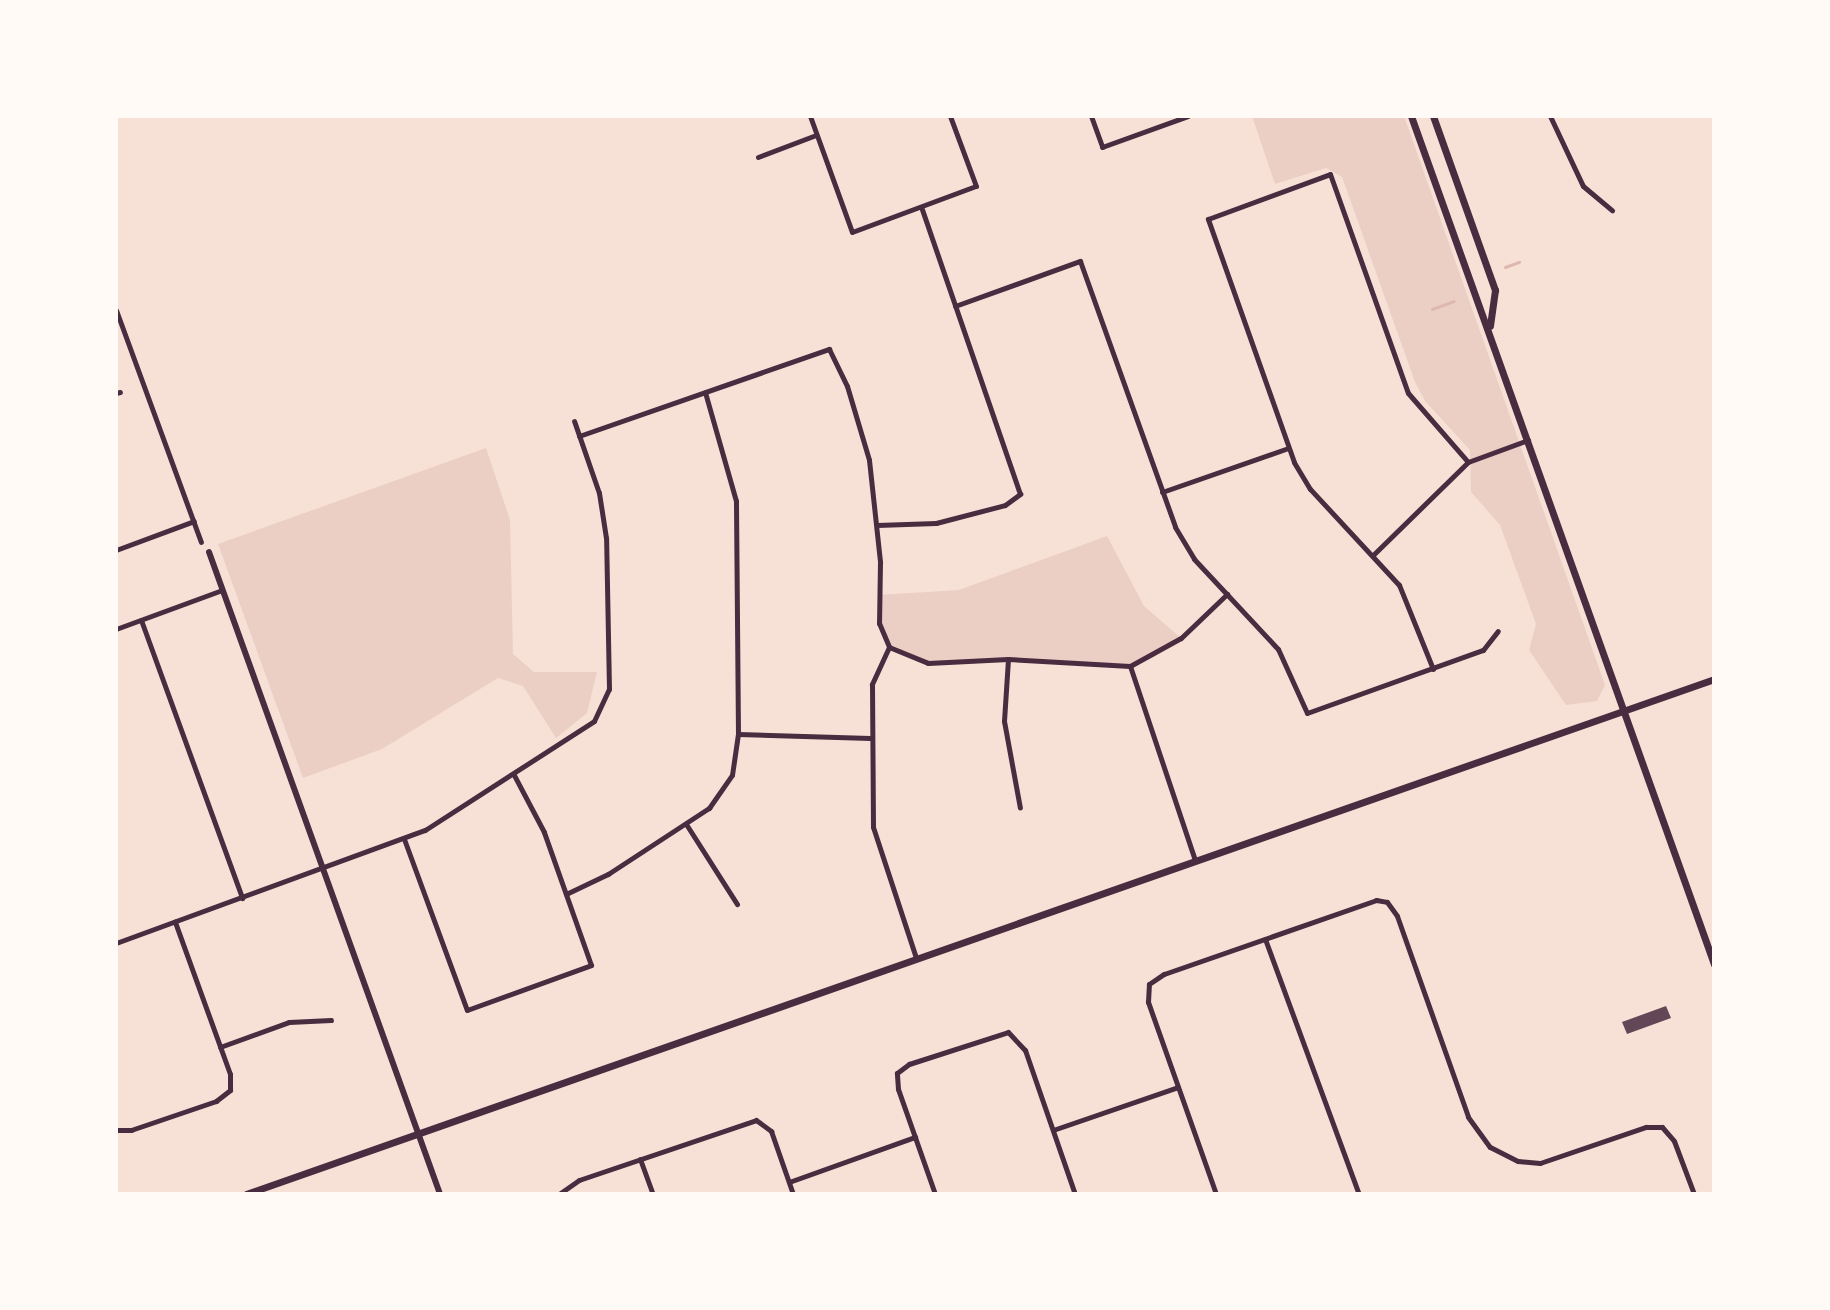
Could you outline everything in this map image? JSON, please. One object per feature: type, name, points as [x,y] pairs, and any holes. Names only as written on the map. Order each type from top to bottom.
[{"type":"main road","points":[[1411,116],[1476,303],[1490,326],[1714,964]]},
{"type":"main road","points":[[1433,116],[1495,290],[1490,326]]},
{"type":"main road","points":[[246,1194],[1714,679]]},
{"type":"street","points":[[810,116],[852,232],[922,209],[976,186],[950,116]]},
{"type":"street","points":[[1091,116],[1102,147],[1188,116]]},
{"type":"street","points":[[1550,116],[1583,186],[1612,210]]},
{"type":"street","points":[[758,157],[816,135]]},
{"type":"street","points":[[1433,669],[1410,603],[1373,555],[1310,489],[1288,448],[1208,219],[1330,174],[1408,393],[1468,462]]},
{"type":"street","points":[[877,525],[963,518],[1005,505],[1020,494],[922,209]]},
{"type":"street","points":[[955,306],[1080,261],[1162,492],[1185,546],[1278,649],[1307,713],[1483,650],[1498,631]]},
{"type":"street","points":[[116,310],[201,542]]},
{"type":"street","points":[[579,436],[829,349],[859,422],[877,525],[879,623],[889,647],[928,663],[1008,659],[1130,666],[1181,638],[1227,594]]},
{"type":"street","points":[[566,894],[686,824],[728,785],[738,734],[736,501],[705,392]]},
{"type":"street","points":[[116,942],[404,839],[514,775],[594,721],[609,689],[606,538],[599,493],[574,421]]},
{"type":"street","points":[[1373,555],[1468,462],[1528,440]]},
{"type":"street","points":[[1162,492],[1288,448]]},
{"type":"street","points":[[116,550],[194,521]]},
{"type":"street","points":[[209,552],[440,1194]]},
{"type":"street","points":[[116,629],[222,590]]},
{"type":"street","points":[[141,620],[242,898]]},
{"type":"street","points":[[889,647],[872,684],[873,827],[916,958]]},
{"type":"street","points":[[1008,659],[1004,721],[1020,808]]},
{"type":"street","points":[[1130,666],[1195,860]]},
{"type":"street","points":[[738,734],[870,738]]},
{"type":"street","points":[[404,839],[467,1010],[591,965],[538,817],[514,775]]},
{"type":"street","points":[[686,824],[737,904]]},
{"type":"street","points":[[1216,1194],[1148,1002],[1149,984],[1371,902],[1387,902],[1397,916],[1468,1117],[1490,1147],[1518,1161],[1540,1163],[1646,1127],[1662,1127],[1674,1141],[1694,1194]]},
{"type":"street","points":[[116,1130],[131,1130],[202,1106],[230,1090],[220,1047],[175,922]]},
{"type":"street","points":[[1265,939],[1359,1194]]},
{"type":"street","points":[[220,1047],[289,1022],[331,1020]]},
{"type":"street","points":[[935,1194],[898,1089],[897,1073],[909,1064],[996,1033],[1013,1033],[1025,1050],[1075,1194]]},
{"type":"street","points":[[1053,1130],[1178,1087]]},
{"type":"street","points":[[559,1194],[579,1180],[744,1122],[762,1121],[793,1194]]},
{"type":"street","points":[[789,1182],[915,1137]]},
{"type":"street","points":[[640,1159],[653,1194]]},
{"type":"shaded area","points":[[1252,116],[1404,116],[1605,685],[1597,701],[1566,705],[1529,650],[1536,624],[1500,525],[1471,492],[1470,450],[1425,401],[1415,382],[1342,177],[1326,168],[1275,184]]},
{"type":"shaded area","points":[[486,448],[510,520],[513,654],[534,672],[597,672],[587,713],[556,738],[523,686],[498,678],[382,749],[303,778],[218,544]]},
{"type":"shaded area","points":[[1107,536],[1144,606],[1181,638],[1154,657],[1130,666],[1008,659],[928,663],[889,647],[879,623],[878,595],[959,590]]},
{"type":"building","points":[[1666,1006],[1671,1018],[1627,1034],[1622,1022]]},
{"type":"waterway","points":[[1505,267],[1519,262]]},
{"type":"waterway","points":[[1432,309],[1454,301]]}]
